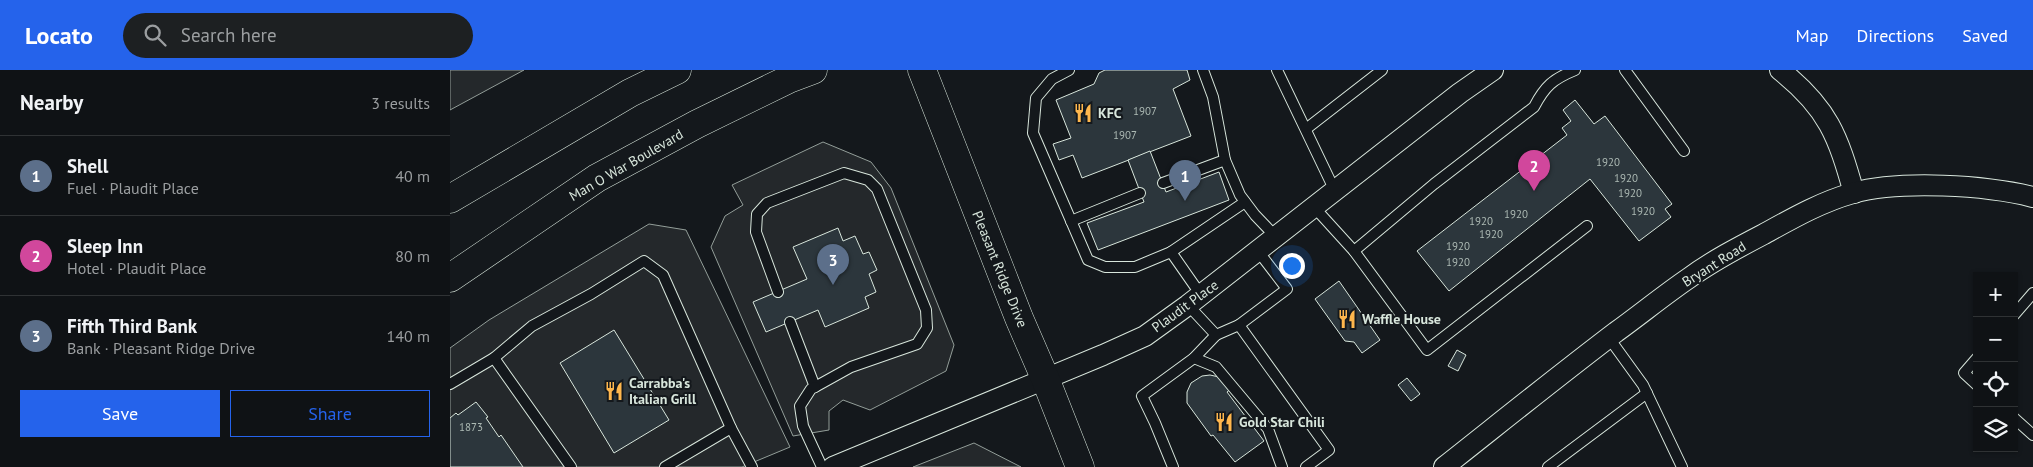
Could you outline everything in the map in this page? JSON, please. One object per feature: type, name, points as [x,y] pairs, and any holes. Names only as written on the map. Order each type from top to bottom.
[{"type":"main road","points":[[450,199],[630,93],[677,70]]},
{"type":"main road","name":"Man O War Boulevard","points":[[450,278],[598,178],[697,124],[789,79],[813,70]]},
{"type":"main road","name":"Pleasant Ridge Drive","points":[[922,70],[1019,318],[1080,467]]},
{"type":"street","name":"Plaudit Place","points":[[833,467],[1145,336],[1195,300],[1493,70]]},
{"type":"street","points":[[1780,70],[1814,101],[1831,126],[1842,150],[1854,193]]},
{"type":"street","name":"Bryant Road","points":[[1444,467],[1690,277],[1810,208],[1854,193],[1879,188],[1924,186],[1971,187],[2018,193],[2033,197]]},
{"type":"lane","points":[[1069,70],[1052,79],[1036,98],[1033,133],[1088,260],[1105,267],[1135,267],[1171,252],[1245,202]]},
{"type":"lane","points":[[1202,70],[1213,97],[1225,160],[1240,195],[1276,237]]},
{"type":"lane","points":[[1277,70],[1335,191]]},
{"type":"lane","points":[[1306,129],[1382,70]]},
{"type":"lane","points":[[1354,251],[1434,184],[1534,107],[1543,90],[1557,77],[1574,70]]},
{"type":"lane","points":[[1624,70],[1684,151]]},
{"type":"lane","points":[[1163,183],[1225,160]]},
{"type":"lane","points":[[778,292],[756,232],[757,214],[767,203],[844,172],[868,180],[877,189],[926,310],[927,328],[917,344],[851,366],[811,389],[800,406],[803,426],[822,467]]},
{"type":"lane","points":[[1071,221],[1140,193]]},
{"type":"lane","points":[[1314,207],[1354,251],[1427,350],[1587,226]]},
{"type":"lane","points":[[1173,467],[1142,396],[1194,358],[1216,335],[1239,325],[1287,289],[1258,251]]},
{"type":"lane","points":[[1171,252],[1195,300],[1216,335]]},
{"type":"lane","points":[[450,384],[494,358],[532,326],[591,294],[644,261],[663,275],[731,428],[752,467]]},
{"type":"lane","points":[[2018,310],[2033,293]]},
{"type":"lane","points":[[790,322],[815,387]]},
{"type":"lane","points":[[1239,325],[1329,450],[1306,467]]},
{"type":"lane","points":[[1609,338],[1643,385],[1682,467]]},
{"type":"lane","points":[[494,358],[571,467]]},
{"type":"lane","points":[[1194,358],[1216,367],[1268,429],[1282,467]]},
{"type":"lane","points":[[1973,363],[1964,373],[1973,381]]},
{"type":"lane","points":[[1548,467],[1647,393]]},
{"type":"lane","points":[[2018,422],[2033,435]]},
{"type":"lane","points":[[665,467],[731,428]]},
{"type":"shaded area","points":[[450,70],[524,70],[450,110]]},
{"type":"shaded area","points":[[823,142],[871,162],[891,188],[954,345],[946,371],[870,410],[843,400],[829,411],[829,430],[793,436],[711,247],[725,216],[743,205],[732,185]]},
{"type":"shaded area","points":[[649,224],[686,230],[790,447],[742,467],[450,467],[450,348],[489,320]]},
{"type":"shaded area","points":[[974,443],[1021,467],[913,467]]},
{"type":"building","points":[[1105,70],[1187,70],[1190,80],[1173,89],[1191,136],[1082,178],[1073,155],[1059,160],[1053,144],[1071,138],[1056,100],[1094,84],[1099,73]]},
{"type":"building","points":[[1575,100],[1594,124],[1605,116],[1672,204],[1665,209],[1671,217],[1639,241],[1590,179],[1449,291],[1417,251],[1567,135],[1562,128],[1571,121],[1563,110]]},
{"type":"building","points":[[1150,151],[1166,192],[1219,172],[1229,200],[1098,250],[1087,223],[1144,202],[1128,160]]},
{"type":"building","points":[[838,228],[843,241],[855,236],[863,254],[869,252],[877,270],[869,274],[876,292],[865,297],[869,308],[825,327],[818,310],[766,332],[753,302],[807,279],[793,247]]},
{"type":"building","name":"Waffle House","points":[[1339,281],[1380,340],[1362,353],[1354,342],[1345,341],[1315,299]]},
{"type":"building","name":"Carrabba's Italian Grill","points":[[614,330],[669,420],[614,453],[560,363]]},
{"type":"building","points":[[1457,350],[1466,355],[1458,371],[1448,366]]},
{"type":"building","name":"Gold Star Chili","points":[[1202,376],[1219,377],[1231,389],[1227,392],[1264,441],[1235,462],[1213,435],[1211,436],[1187,403],[1187,392],[1191,383]]},
{"type":"building","points":[[1407,378],[1420,394],[1411,401],[1398,385]]},
{"type":"building","points":[[476,402],[488,417],[486,418],[499,437],[501,435],[523,467],[450,467],[450,418],[456,413],[458,415]]},
{"type":"place","name":"KFC","points":[[1083,113]]},
{"type":"place","name":"Sleep Inn","points":[[1534,191]]},
{"type":"place","name":"Shell","points":[[1185,201]]},
{"type":"place","name":"Fifth Third Bank","points":[[833,285]]},
{"type":"place","name":"Waffle House","points":[[1347,319]]},
{"type":"place","name":"Carrabba's Italian Grill","points":[[614,391]]},
{"type":"place","name":"Gold Star Chili","points":[[1224,422]]}]
